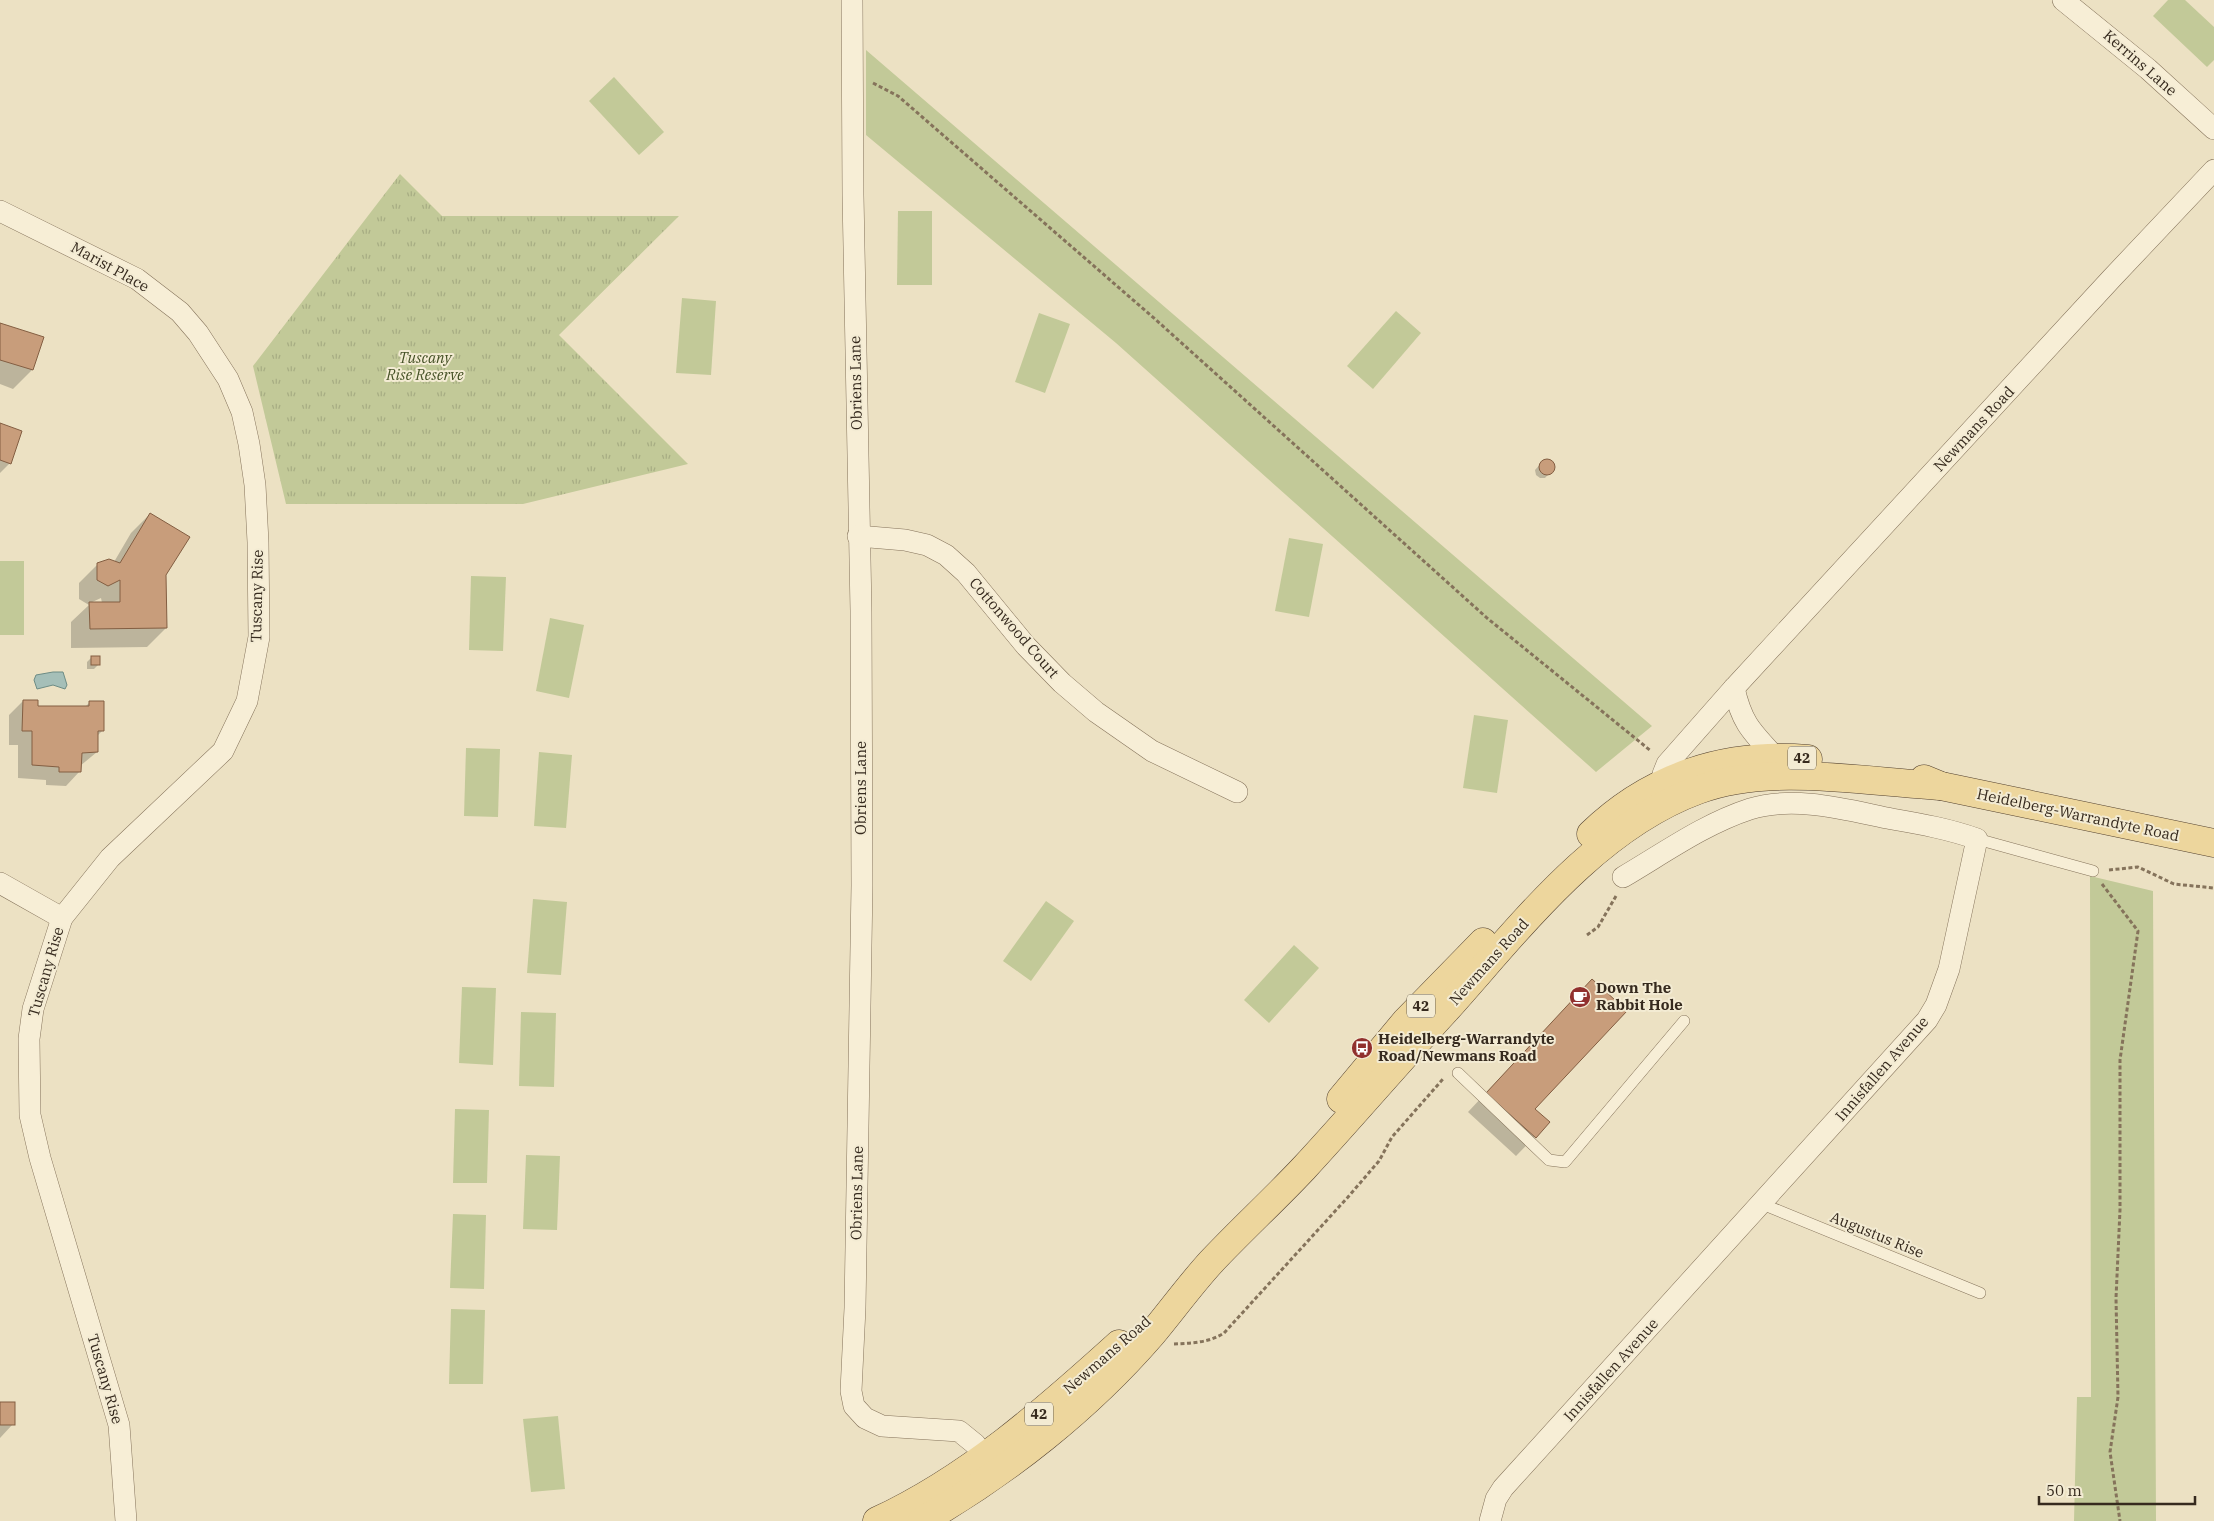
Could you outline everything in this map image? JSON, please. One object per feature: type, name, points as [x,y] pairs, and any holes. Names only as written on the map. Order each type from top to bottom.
[{"type":"main road","name":"Heidelberg-Warrandyte Road","points":[[1664,784],[1699,769],[1722,763],[1758,758],[1776,758],[1846,762],[1907,773],[1941,786]]},
{"type":"main road","name":"Heidelberg-Warrandyte Road","points":[[1664,784],[1701,789],[1732,781],[1781,777],[1836,777],[1941,786],[2214,843]]},
{"type":"main road","name":"Newmans Road","points":[[880,1521],[954,1479],[993,1464],[1057,1427],[1102,1385],[1152,1334],[1186,1290],[1212,1261],[1305,1167],[1564,881],[1628,827],[1664,784]]},
{"type":"main road","name":"Newmans Road","points":[[922,1521],[955,1502],[993,1464]]},
{"type":"street","name":"Obriens Lane","points":[[852,0],[858,536],[861,611],[862,885],[855,1308],[851,1391],[854,1406],[865,1418],[882,1426],[959,1431],[975,1444],[993,1464]]},
{"type":"street","name":"Kerrins Lane","points":[[2063,0],[2148,69],[2214,129]]},
{"type":"street","name":"Newmans Road","points":[[1664,784],[1734,688],[2214,170]]},
{"type":"street","name":"Marist Place","points":[[0,211],[137,279],[180,312],[198,332],[228,379],[242,412],[250,444],[255,486],[258,542]]},
{"type":"street","name":"Cottonwood Court","points":[[858,536],[905,540],[926,545],[946,555],[966,573],[1026,646],[1062,683],[1096,712],[1152,751],[1237,792]]},
{"type":"street","name":"Tuscany Rise","points":[[126,1521],[119,1425],[40,1158],[30,1115],[29,1039],[33,1009],[62,918],[110,858],[223,751],[247,701],[259,637],[258,542]]},
{"type":"street","points":[[1734,688],[1739,711],[1746,725],[1776,758]]},
{"type":"street","points":[[1623,877],[1697,832],[1726,818],[1751,809],[1776,804],[1796,804],[1864,814],[1954,831],[1977,839]]},
{"type":"street","name":"Innisfallen Avenue","points":[[1490,1521],[1496,1499],[1503,1488],[1927,1020],[1936,1005],[1948,969],[1977,839]]},
{"type":"street","points":[[0,883],[62,918]]},
{"type":"lane","points":[[1977,839],[2093,872]]},
{"type":"lane","points":[[1452,1074],[1549,1160],[1565,1162],[1684,1022]]},
{"type":"lane","name":"Augustus Rise","points":[[1762,1204],[1980,1293]]},
{"type":"path","points":[[852,72],[898,96],[1156,319],[1488,618],[1664,784]]},
{"type":"path","points":[[2093,872],[2138,867],[2174,884],[2214,888]]},
{"type":"path","points":[[2093,872],[2138,931],[2120,1060],[2120,1210],[2116,1298],[2118,1397],[2110,1452],[2120,1521]]},
{"type":"path","points":[[1587,935],[1598,927],[1617,894],[1623,877]]},
{"type":"path","points":[[1171,1345],[1206,1341],[1224,1333],[1379,1161],[1392,1136],[1452,1074]]},
{"type":"green space","points":[[2168,0],[2185,0],[2214,27],[2214,60],[2207,67],[2153,16]]},
{"type":"green space","points":[[866,50],[1652,726],[1596,772],[1116,343],[866,135]]},
{"type":"green space","points":[[614,77],[664,132],[639,155],[589,101]]},
{"type":"green space","name":"Tuscany Rise Reserve","points":[[400,174],[442,216],[679,216],[559,335],[688,464],[523,504],[286,504],[253,366]]},
{"type":"green space","points":[[898,211],[932,211],[932,285],[897,285]]},
{"type":"green space","points":[[682,298],[716,301],[711,375],[676,373]]},
{"type":"green space","points":[[1396,311],[1421,333],[1373,389],[1347,366]]},
{"type":"green space","points":[[1039,313],[1070,324],[1045,393],[1015,382]]},
{"type":"green space","points":[[1289,538],[1323,544],[1309,617],[1275,611]]},
{"type":"green space","points":[[0,561],[24,561],[24,635],[0,635]]},
{"type":"green space","points":[[471,576],[506,577],[503,651],[469,650]]},
{"type":"green space","points":[[550,618],[584,625],[569,698],[536,691]]},
{"type":"green space","points":[[1474,715],[1508,720],[1497,793],[1463,788]]},
{"type":"green space","points":[[466,748],[500,749],[498,817],[464,816]]},
{"type":"green space","points":[[539,752],[572,755],[566,828],[534,826]]},
{"type":"green space","points":[[2090,876],[2153,891],[2156,1521],[2074,1521],[2077,1397],[2091,1397]]},
{"type":"green space","points":[[533,899],[567,902],[561,975],[527,973]]},
{"type":"green space","points":[[1046,901],[1074,921],[1031,981],[1003,961]]},
{"type":"green space","points":[[1294,945],[1319,968],[1269,1023],[1244,1000]]},
{"type":"green space","points":[[462,987],[496,988],[493,1065],[459,1063]]},
{"type":"green space","points":[[521,1012],[556,1013],[554,1087],[519,1086]]},
{"type":"green space","points":[[455,1109],[489,1110],[487,1183],[453,1183]]},
{"type":"green space","points":[[526,1155],[560,1156],[557,1230],[523,1229]]},
{"type":"green space","points":[[453,1214],[486,1215],[484,1289],[450,1288]]},
{"type":"green space","points":[[451,1309],[485,1310],[483,1384],[449,1384]]},
{"type":"green space","points":[[558,1416],[565,1489],[531,1492],[523,1419]]},
{"type":"water","points":[[63,672],[67,685],[65,689],[53,685],[37,689],[34,680],[36,675]]},
{"type":"building","points":[[0,323],[44,337],[33,370],[0,360]]},
{"type":"building","points":[[0,423],[22,431],[11,464],[0,460]]},
{"type":"building","points":[[1547,459],[1555,467],[1547,475],[1539,467]]},
{"type":"building","points":[[150,513],[190,537],[166,575],[167,628],[90,629],[89,602],[120,602],[120,580],[108,586],[97,580],[97,563],[109,559],[120,563]]},
{"type":"building","points":[[91,656],[100,656],[100,665],[91,665]]},
{"type":"building","points":[[23,700],[38,700],[38,706],[89,706],[89,701],[104,701],[104,731],[98,731],[98,752],[82,753],[81,772],[59,772],[59,767],[32,765],[32,731],[22,731]]},
{"type":"building","points":[[1592,979],[1627,1011],[1535,1109],[1550,1122],[1536,1138],[1486,1093]]},
{"type":"building","points":[[0,1402],[15,1402],[15,1425],[0,1425]]},
{"type":"place","name":"Down The Rabbit Hole","points":[[1580,997]]},
{"type":"place","name":"Heidelberg-Warrandyte Road/Newmans Road","points":[[1362,1048]]}]
